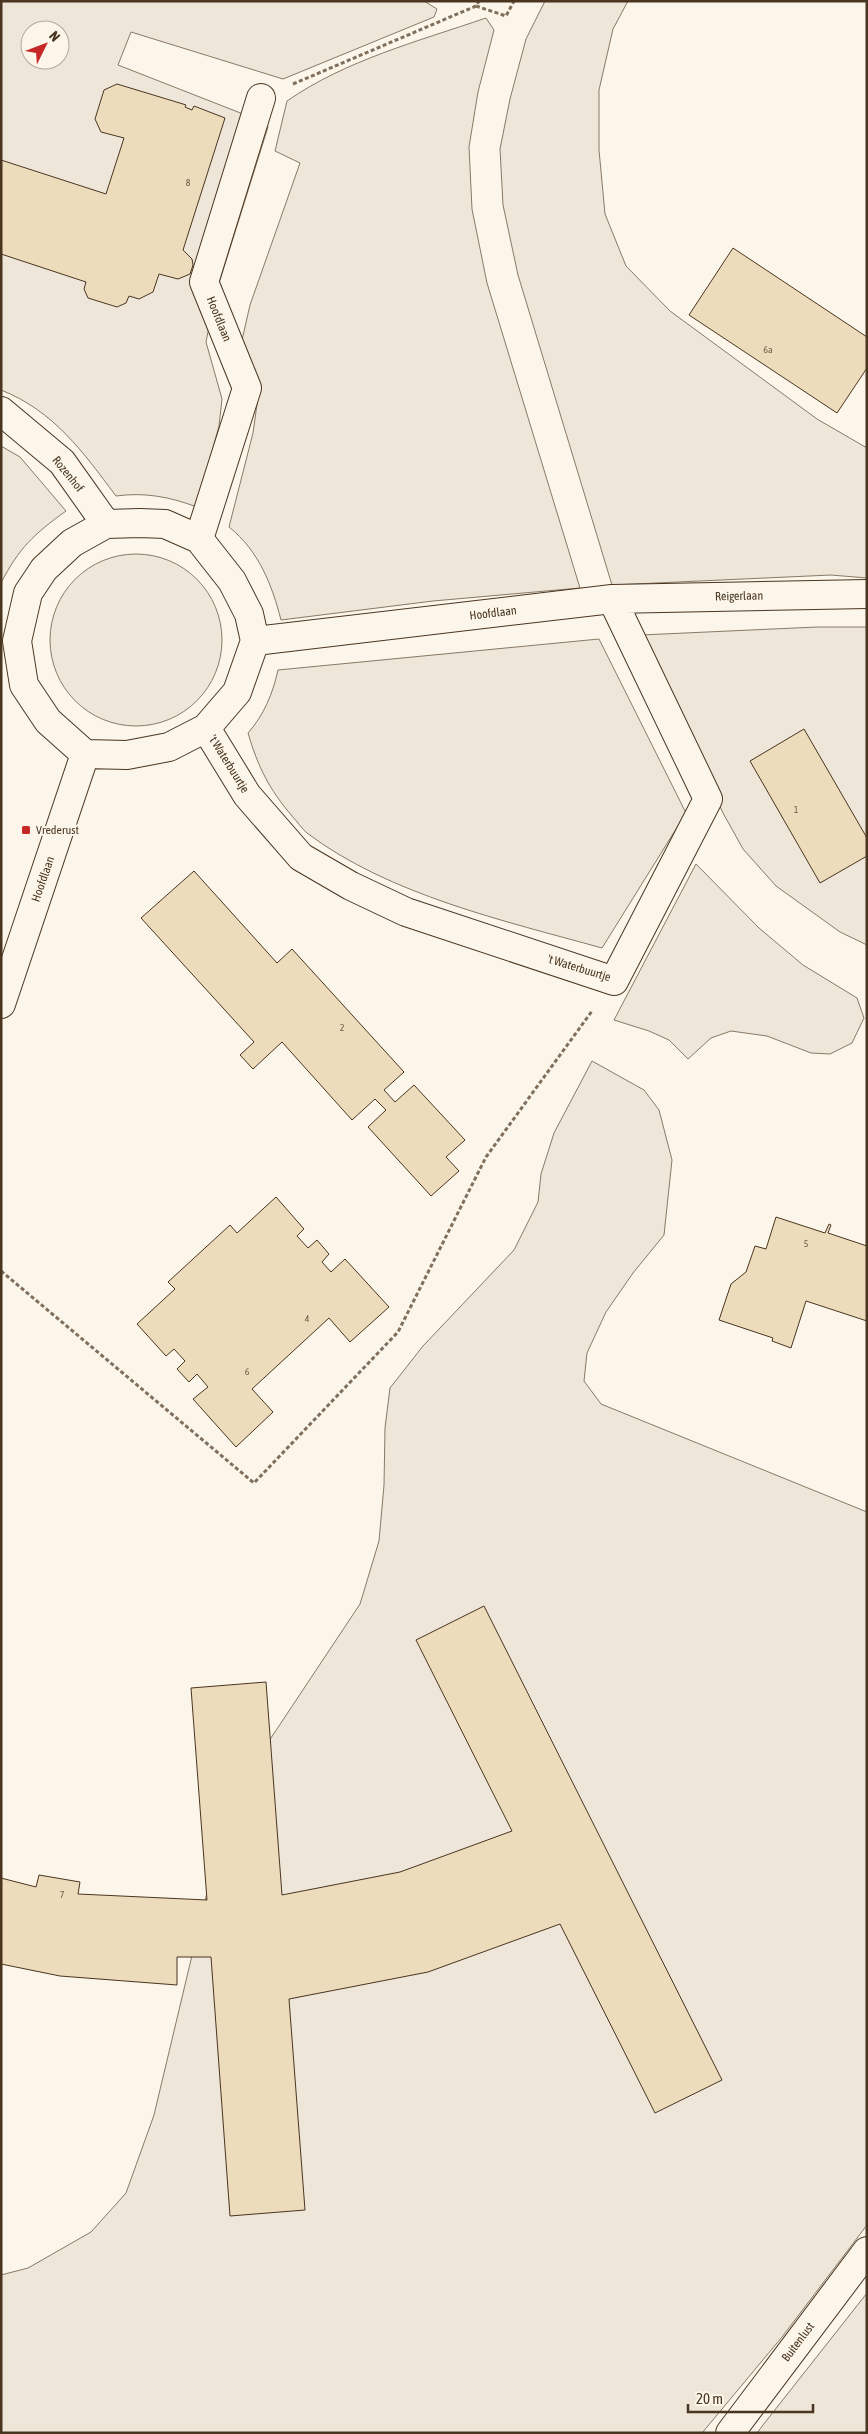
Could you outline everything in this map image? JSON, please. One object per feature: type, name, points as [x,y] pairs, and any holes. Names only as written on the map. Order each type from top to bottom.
[{"type":"street","name":"Hoofdlaan","points":[[199,539],[247,388],[204,282],[260,98]]},
{"type":"street","name":"Rozenhof","points":[[1,411],[62,462],[106,524]]},
{"type":"street","points":[[106,524],[165,524],[199,539],[232,580],[249,614],[254,641],[237,692],[206,728],[169,747],[127,756],[85,754],[48,722],[24,685],[9,642],[28,593],[44,569],[72,543],[106,524]]},
{"type":"street","name":"Reigerlaan","points":[[612,599],[867,594]]},
{"type":"street","name":"Hoofdlaan","points":[[254,641],[612,599]]},
{"type":"street","name":"'t Waterbuurtje","points":[[206,728],[247,795],[301,857],[351,886],[406,912],[614,981],[708,799],[612,599]]},
{"type":"street","name":"Hoofdlaan","points":[[1,1004],[85,754]]},
{"type":"street","name":"Buitenlust","points":[[730,2433],[867,2251]]},
{"type":"path","points":[[260,98],[476,6],[479,1]]},
{"type":"path","points":[[476,6],[506,16],[514,1]]},
{"type":"path","points":[[1,1271],[254,1483],[398,1332],[486,1157],[614,981]]},
{"type":"shaded area","points":[[1,1],[424,1],[437,9],[434,17],[283,79],[131,32],[118,65],[266,123],[268,127],[215,296],[206,342],[222,399],[219,426],[197,507],[157,496],[116,496],[66,434],[37,409],[1,390]]},
{"type":"shaded area","points":[[545,1],[628,1],[613,29],[599,90],[599,150],[605,214],[626,266],[670,311],[817,419],[867,448],[867,578],[831,575],[612,585],[518,275],[503,205],[500,149],[510,99],[526,39]]},
{"type":"shaded area","points":[[486,18],[494,30],[478,92],[469,147],[472,209],[487,283],[580,588],[433,601],[281,620],[263,569],[249,547],[229,527],[253,433],[258,397],[242,340],[250,305],[300,163],[275,151],[287,101],[334,74],[358,63]]},
{"type":"shaded area","points":[[1,446],[20,457],[66,511],[28,542],[14,560],[1,583]]},
{"type":"shaded area","points":[[128,554],[144,554],[177,564],[197,579],[212,599],[220,623],[222,640],[220,657],[212,681],[197,701],[177,716],[161,722],[144,726],[128,726],[95,716],[70,695],[60,681],[54,665],[50,648],[50,632],[60,599],[81,574],[95,564],[111,558]]},
{"type":"shaded area","points":[[817,627],[867,627],[867,945],[840,932],[776,886],[743,849],[723,813],[641,635]]},
{"type":"shaded area","points":[[599,639],[686,813],[602,948],[449,904],[411,890],[339,855],[307,833],[284,806],[265,777],[248,733],[259,719],[267,703],[278,670]]},
{"type":"shaded area","points":[[696,864],[759,928],[803,965],[857,998],[864,1018],[852,1043],[830,1054],[811,1053],[767,1036],[731,1031],[711,1038],[688,1059],[669,1040],[649,1031],[614,1020]]},
{"type":"shaded area","points":[[592,1061],[644,1090],[659,1110],[672,1160],[664,1235],[633,1273],[606,1312],[587,1353],[584,1381],[601,1404],[867,1512],[867,2225],[782,2337],[702,2433],[1,2433],[1,2275],[28,2268],[91,2232],[126,2193],[154,2115],[220,1838],[245,1777],[360,1604],[379,1541],[384,1485],[385,1428],[390,1388],[423,1346],[514,1250],[538,1202],[541,1174],[554,1133]]},
{"type":"shaded area","points":[[867,2293],[867,2433],[757,2433],[763,2425]]},
{"type":"building","points":[[117,84],[186,105],[185,107],[192,110],[194,106],[225,118],[183,250],[192,259],[193,265],[190,274],[178,279],[159,274],[153,292],[139,299],[129,296],[126,303],[117,307],[88,298],[84,289],[86,282],[1,254],[1,160],[106,194],[124,138],[101,132],[95,119],[104,90]]},
{"type":"building","points":[[733,248],[867,337],[867,368],[837,413],[689,315]]},
{"type":"building","points":[[804,729],[867,838],[867,856],[820,883],[750,761]]},
{"type":"building","points":[[194,871],[277,963],[292,949],[404,1072],[384,1090],[395,1102],[414,1085],[465,1140],[446,1157],[459,1171],[431,1196],[368,1127],[386,1110],[375,1099],[352,1120],[282,1042],[253,1069],[240,1055],[254,1042],[141,918]]},
{"type":"building","points":[[276,1197],[304,1229],[297,1236],[308,1248],[317,1240],[329,1254],[322,1262],[331,1272],[345,1259],[389,1307],[350,1342],[329,1318],[252,1389],[273,1412],[236,1447],[193,1399],[208,1387],[197,1374],[189,1382],[177,1369],[185,1361],[174,1349],[166,1356],[137,1324],[175,1289],[168,1282],[230,1225],[237,1233]]},
{"type":"building","points":[[776,1217],[825,1233],[829,1224],[831,1225],[828,1233],[867,1246],[867,1321],[806,1301],[791,1348],[772,1341],[773,1338],[719,1320],[731,1284],[746,1272],[755,1246],[766,1249]]},
{"type":"building","points":[[484,1606],[722,2080],[655,2113],[560,1924],[428,1972],[289,1999],[305,2210],[230,2216],[211,1957],[177,1957],[177,1985],[60,1976],[1,1964],[1,1878],[36,1887],[39,1875],[80,1882],[78,1894],[207,1900],[191,1688],[266,1682],[282,1895],[400,1872],[512,1831],[416,1640]]},
{"type":"place","name":"Vrederust","points":[[26,830]]}]
